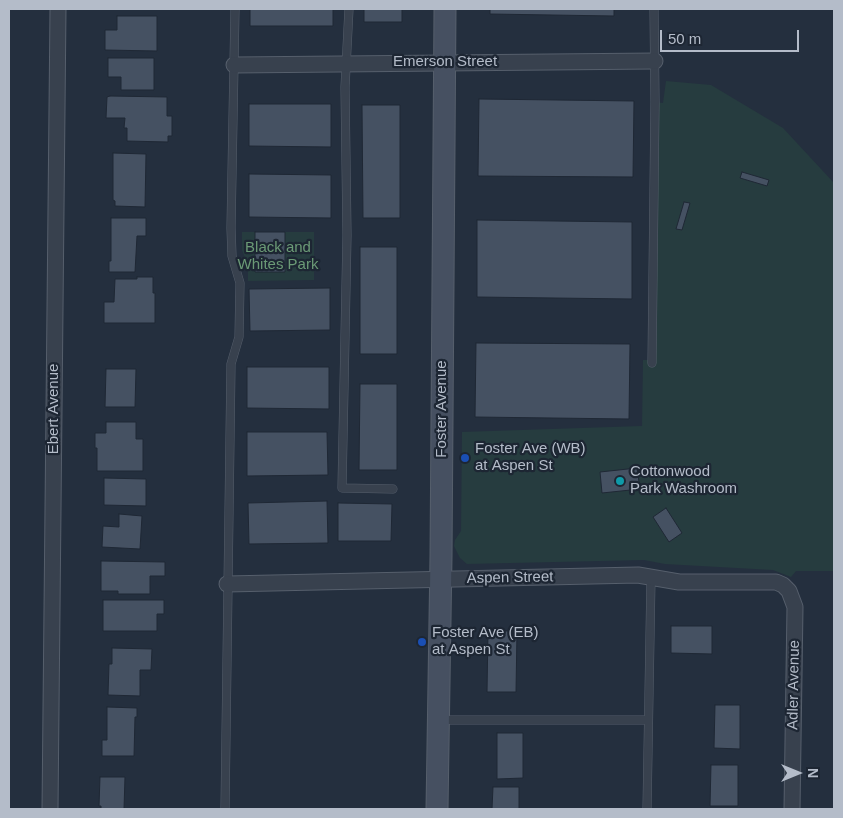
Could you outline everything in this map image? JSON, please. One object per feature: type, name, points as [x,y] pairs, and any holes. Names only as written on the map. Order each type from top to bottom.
[{"type":"street","name":"Ebert Avenue","points":[[50,809],[58,9]]},
{"type":"street","name":"Foster Avenue","points":[[437,809],[445,9]]},
{"type":"street","name":"Emerson Street","points":[[234,65],[655,61]]},
{"type":"street","name":"Aspen Street","points":[[227,584],[638,575],[679,582],[776,582],[783,585],[789,592]]},
{"type":"street","name":"Adler Avenue","points":[[789,592],[795,607],[792,809]]},
{"type":"lane","points":[[225,809],[231,364],[239,336],[240,283],[232,256],[231,228],[235,9]]},
{"type":"lane","points":[[349,9],[348,63],[345,87],[347,235],[342,488],[393,489]]},
{"type":"lane","points":[[652,363],[654,9]]},
{"type":"lane","points":[[647,809],[651,578]]},
{"type":"lane","points":[[438,720],[648,720]]},
{"type":"green space","points":[[666,81],[711,85],[783,128],[834,183],[834,571],[796,571],[791,577],[773,570],[665,564],[644,560],[467,564],[460,558],[454,546],[455,540],[461,531],[462,432],[642,426],[643,360],[652,360],[655,102],[663,103]]},
{"type":"green space","name":"Black and Whites Park","points":[[242,232],[314,232],[314,280],[248,281],[248,265],[242,250]]},
{"type":"building","points":[[250,9],[333,9],[333,26],[250,26]]},
{"type":"building","points":[[364,9],[402,9],[402,22],[364,22]]},
{"type":"building","points":[[490,9],[614,9],[614,16],[490,14]]},
{"type":"building","points":[[117,16],[157,16],[157,51],[105,50],[105,30],[117,30]]},
{"type":"building","points":[[108,58],[154,58],[154,90],[121,90],[121,77],[108,77]]},
{"type":"building","points":[[107,97],[167,97],[167,116],[172,116],[172,136],[168,136],[168,142],[127,141],[127,128],[124,128],[125,118],[106,118]]},
{"type":"building","points":[[479,99],[634,101],[633,177],[478,176]]},
{"type":"building","points":[[249,104],[331,104],[331,147],[249,146]]},
{"type":"building","points":[[362,105],[400,105],[400,218],[363,218]]},
{"type":"building","points":[[113,153],[146,154],[145,207],[115,206],[115,201],[113,200]]},
{"type":"building","points":[[742,172],[769,180],[767,186],[740,178]]},
{"type":"building","points":[[249,174],[331,175],[331,218],[249,217]]},
{"type":"building","points":[[684,202],[690,203],[682,230],[676,229]]},
{"type":"building","points":[[111,218],[146,218],[146,236],[137,236],[135,272],[109,272],[109,261],[111,261]]},
{"type":"building","points":[[477,220],[632,222],[632,299],[477,297]]},
{"type":"building","points":[[255,232],[285,232],[285,272],[255,272]]},
{"type":"building","points":[[360,247],[397,247],[397,354],[360,354]]},
{"type":"building","points":[[137,277],[153,277],[155,323],[104,323],[104,302],[114,302],[115,279],[137,279]]},
{"type":"building","points":[[330,288],[330,330],[250,331],[249,289]]},
{"type":"building","points":[[476,343],[630,344],[629,419],[475,417]]},
{"type":"building","points":[[247,367],[329,367],[329,409],[247,408]]},
{"type":"building","points":[[106,369],[136,369],[135,407],[105,407]]},
{"type":"building","points":[[360,384],[397,384],[397,470],[359,470]]},
{"type":"building","points":[[106,422],[136,422],[136,439],[143,439],[143,471],[97,471],[95,433],[106,433]]},
{"type":"building","points":[[247,432],[327,432],[328,475],[247,476]]},
{"type":"building","name":"Cottonwood Park Washroom","points":[[637,468],[640,489],[602,493],[600,472]]},
{"type":"building","points":[[104,478],[146,479],[146,506],[104,505]]},
{"type":"building","points":[[327,501],[328,543],[249,544],[248,503]]},
{"type":"building","points":[[338,503],[392,504],[391,541],[338,541]]},
{"type":"building","points":[[666,508],[682,533],[669,542],[653,517]]},
{"type":"building","points":[[119,514],[142,516],[140,549],[102,547],[103,526],[119,527]]},
{"type":"building","points":[[101,561],[165,562],[165,576],[150,576],[150,594],[118,594],[118,591],[101,591]]},
{"type":"building","points":[[103,600],[164,600],[164,614],[157,614],[157,631],[103,631]]},
{"type":"building","points":[[671,626],[712,626],[712,654],[671,653]]},
{"type":"building","points":[[488,631],[517,631],[516,692],[487,692]]},
{"type":"building","points":[[112,648],[152,649],[151,670],[140,670],[140,696],[108,695],[109,664],[112,664]]},
{"type":"building","points":[[715,705],[740,705],[740,749],[714,748]]},
{"type":"building","points":[[107,707],[137,708],[134,756],[102,756],[102,740],[107,740]]},
{"type":"building","points":[[497,733],[523,733],[523,778],[497,779]]},
{"type":"building","points":[[711,765],[738,765],[738,806],[710,806]]},
{"type":"building","points":[[100,777],[125,777],[124,809],[101,809],[101,806],[99,806]]},
{"type":"building","points":[[493,787],[519,787],[519,809],[492,809]]},
{"type":"place","name":"Foster Ave (WB) at Aspen St","points":[[465,458]]},
{"type":"place","name":"Cottonwood Park Washroom","points":[[620,481]]},
{"type":"place","name":"Foster Ave (EB) at Aspen St","points":[[422,642]]}]
